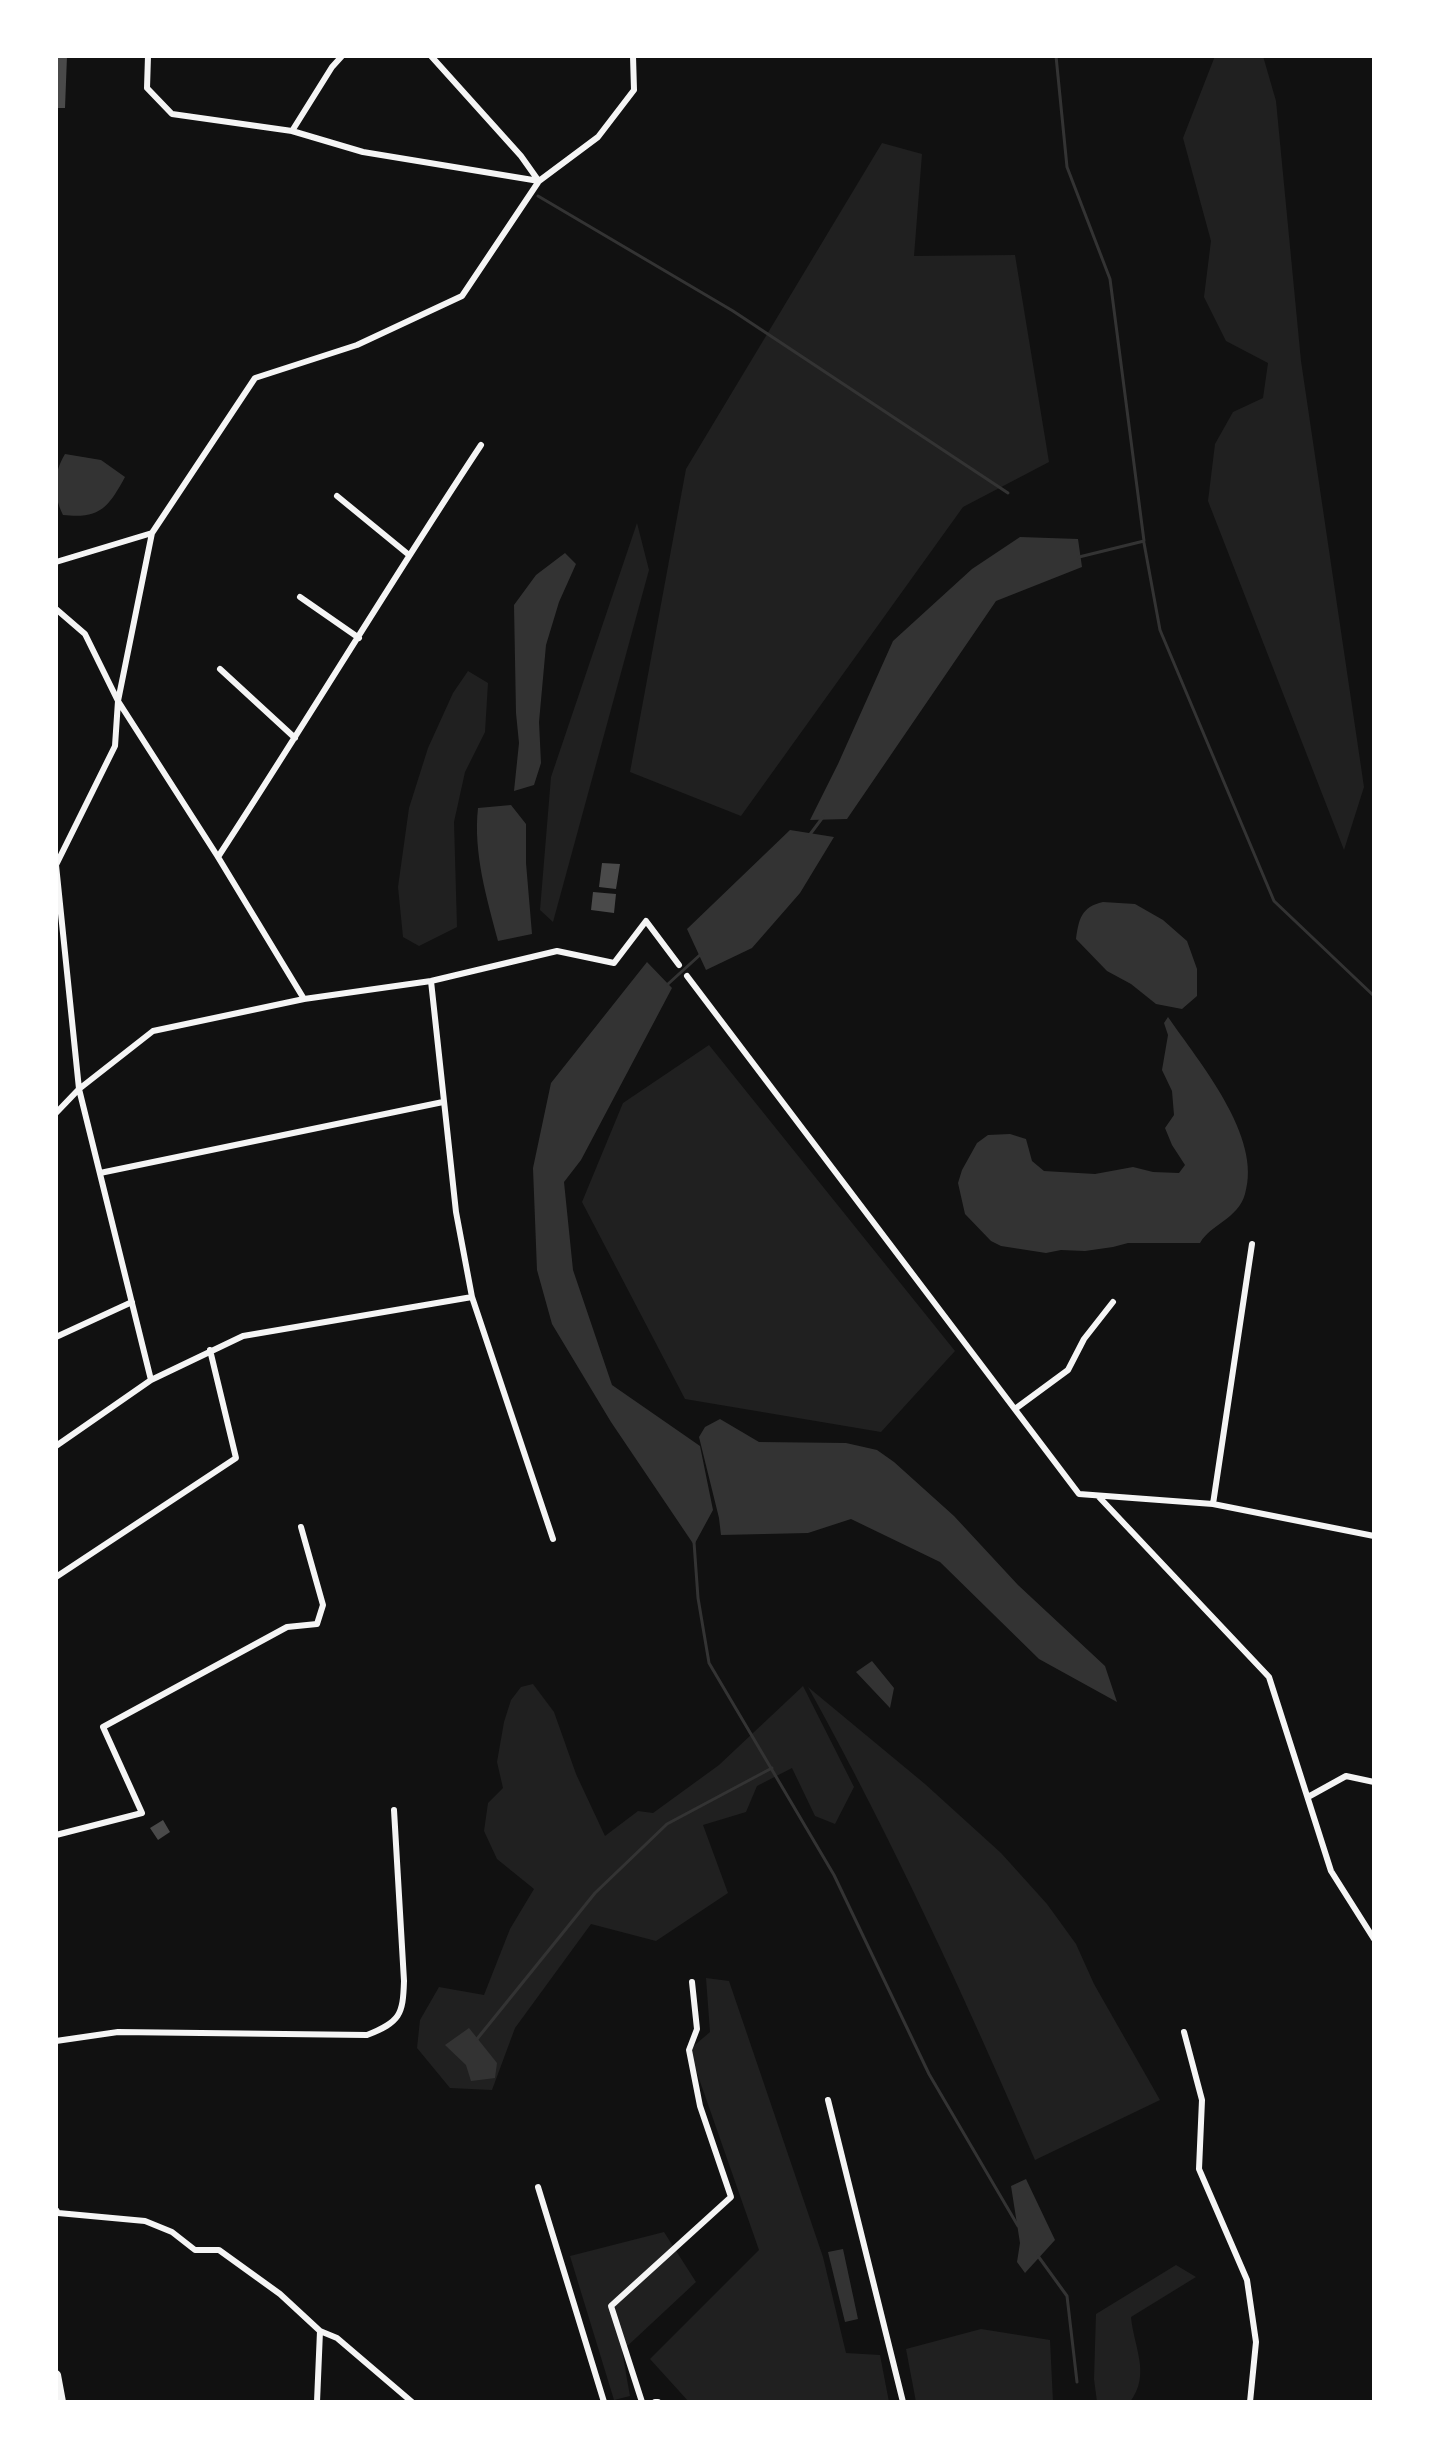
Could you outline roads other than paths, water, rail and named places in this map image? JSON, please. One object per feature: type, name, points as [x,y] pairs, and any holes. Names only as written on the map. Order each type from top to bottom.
[{"type":"highway","points":[[56,2375],[61,2402]]},
{"type":"street","points":[[148,56],[147,88],[172,114],[292,131],[363,152],[539,181]]},
{"type":"street","points":[[292,131],[342,56]]},
{"type":"street","points":[[431,56],[521,156],[539,181]]},
{"type":"street","points":[[151,1380],[79,1089],[56,865],[115,746],[118,701],[152,533],[255,378],[357,345],[462,296],[539,181],[598,137],[634,90],[633,56]]},
{"type":"street","points":[[218,857],[481,445]]},
{"type":"street","points":[[337,496],[409,555]]},
{"type":"street","points":[[56,562],[152,533]]},
{"type":"street","points":[[300,597],[359,638]]},
{"type":"street","points":[[56,609],[85,634],[118,701],[304,999]]},
{"type":"street","points":[[220,669],[295,738]]},
{"type":"street","points":[[56,1113],[79,1089],[153,1031],[304,999],[431,981],[557,951],[614,963],[646,921],[679,965]]},
{"type":"street","points":[[56,944],[64,944]]},
{"type":"street","points":[[687,976],[1079,1494],[1213,1504],[1374,1536]]},
{"type":"street","points":[[431,981],[456,1212],[472,1297],[553,1539]]},
{"type":"street","points":[[100,1173],[443,1102]]},
{"type":"street","points":[[1213,1504],[1252,1244]]},
{"type":"street","points":[[56,1446],[151,1380],[243,1336],[472,1297]]},
{"type":"street","points":[[56,1337],[132,1302]]},
{"type":"street","points":[[1015,1409],[1068,1370],[1084,1339],[1113,1302]]},
{"type":"street","points":[[56,1577],[236,1458],[210,1350]]},
{"type":"street","points":[[1099,1497],[1269,1677],[1331,1871],[1374,1939]]},
{"type":"street","points":[[56,1835],[142,1813],[103,1727],[287,1627],[317,1624],[323,1605],[301,1527]]},
{"type":"street","points":[[1308,1797],[1346,1776],[1374,1782]]},
{"type":"street","points":[[56,2041],[118,2032],[367,2035],[390,2026],[403,2007],[404,1981],[394,1810]]},
{"type":"street","points":[[642,2402],[611,2306],[731,2197],[700,2106],[689,2050],[697,2029],[692,1982]]},
{"type":"street","points":[[1184,2032],[1202,2100],[1199,2169],[1247,2280],[1256,2342],[1250,2402]]},
{"type":"street","points":[[828,2100],[903,2402]]},
{"type":"street","points":[[538,2187],[604,2402]]},
{"type":"street","points":[[56,2210],[58,2213],[145,2221],[172,2232],[195,2250],[219,2250],[280,2294],[320,2331],[337,2338],[412,2402]]},
{"type":"street","points":[[317,2402],[320,2331]]},
{"type":"waterway","points":[[1056,56],[1067,167],[1110,279],[1144,541],[1079,557]]},
{"type":"waterway","points":[[538,196],[733,311],[1008,493]]},
{"type":"waterway","points":[[1144,543],[1160,630],[1274,901],[1374,996]]},
{"type":"waterway","points":[[808,837],[823,817]]},
{"type":"waterway","points":[[668,984],[701,954]]},
{"type":"waterway","points":[[694,1542],[698,1598],[709,1663],[834,1875],[929,2074],[1018,2226]]},
{"type":"waterway","points":[[477,2039],[595,1893],[667,1824],[772,1768]]},
{"type":"waterway","points":[[1038,2256],[1067,2296],[1077,2382]]}]
